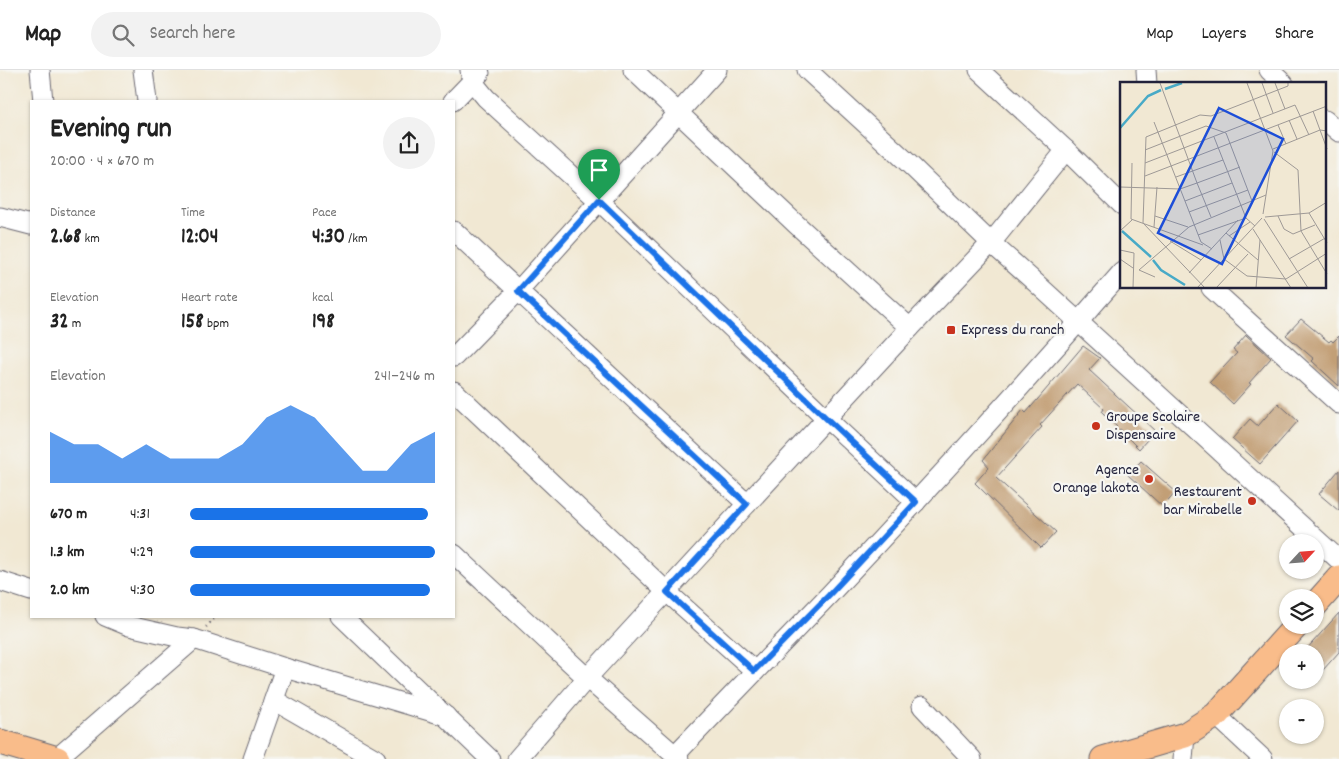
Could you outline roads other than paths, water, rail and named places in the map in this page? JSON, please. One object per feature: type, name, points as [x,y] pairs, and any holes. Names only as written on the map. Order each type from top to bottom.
[{"type":"main road","points":[[1324,595],[1339,578]]},
{"type":"main road","points":[[1103,759],[1185,734],[1216,715],[1289,634]]},
{"type":"main road","points":[[0,742],[57,759]]},
{"type":"street","points":[[40,70],[43,100]]},
{"type":"street","points":[[144,70],[147,100]]},
{"type":"street","points":[[632,70],[910,328]]},
{"type":"street","points":[[455,356],[518,291],[717,70]]},
{"type":"street","points":[[807,70],[904,159],[991,243],[1339,560]]},
{"type":"street","points":[[979,70],[1120,202]]},
{"type":"street","points":[[1269,70],[1282,82]]},
{"type":"street","points":[[454,100],[475,74],[486,98],[599,200],[916,502]]},
{"type":"street","points":[[1326,121],[1339,132]]},
{"type":"street","points":[[517,759],[587,678],[910,328],[991,243],[1066,150]]},
{"type":"street","points":[[0,217],[30,225]]},
{"type":"street","points":[[455,232],[747,504]]},
{"type":"street","points":[[455,555],[587,678],[677,757],[754,671],[829,595],[916,502],[1120,274]]},
{"type":"street","points":[[1211,289],[1339,404]]},
{"type":"street","points":[[455,392],[667,592],[754,671]]},
{"type":"street","points":[[0,581],[30,591]]},
{"type":"street","points":[[110,618],[129,626],[194,639],[446,716]]},
{"type":"street","points":[[343,618],[490,759]]},
{"type":"street","points":[[57,759],[194,639]]},
{"type":"street","points":[[253,759],[285,668]]},
{"type":"street","points":[[274,700],[376,759]]},
{"type":"street","points":[[922,706],[972,759]]},
{"type":"street","points":[[1216,715],[1263,759]]},
{"type":"street","points":[[1183,759],[1185,734]]},
{"type":"place","name":"Express du ranch","points":[[951,330]]},
{"type":"place","name":"Groupe Scolaire Dispensaire","points":[[1096,426]]},
{"type":"place","name":"Agence Orange lakota","points":[[1149,479]]},
{"type":"place","name":"Restaurent bar Mirabelle","points":[[1252,501]]}]
